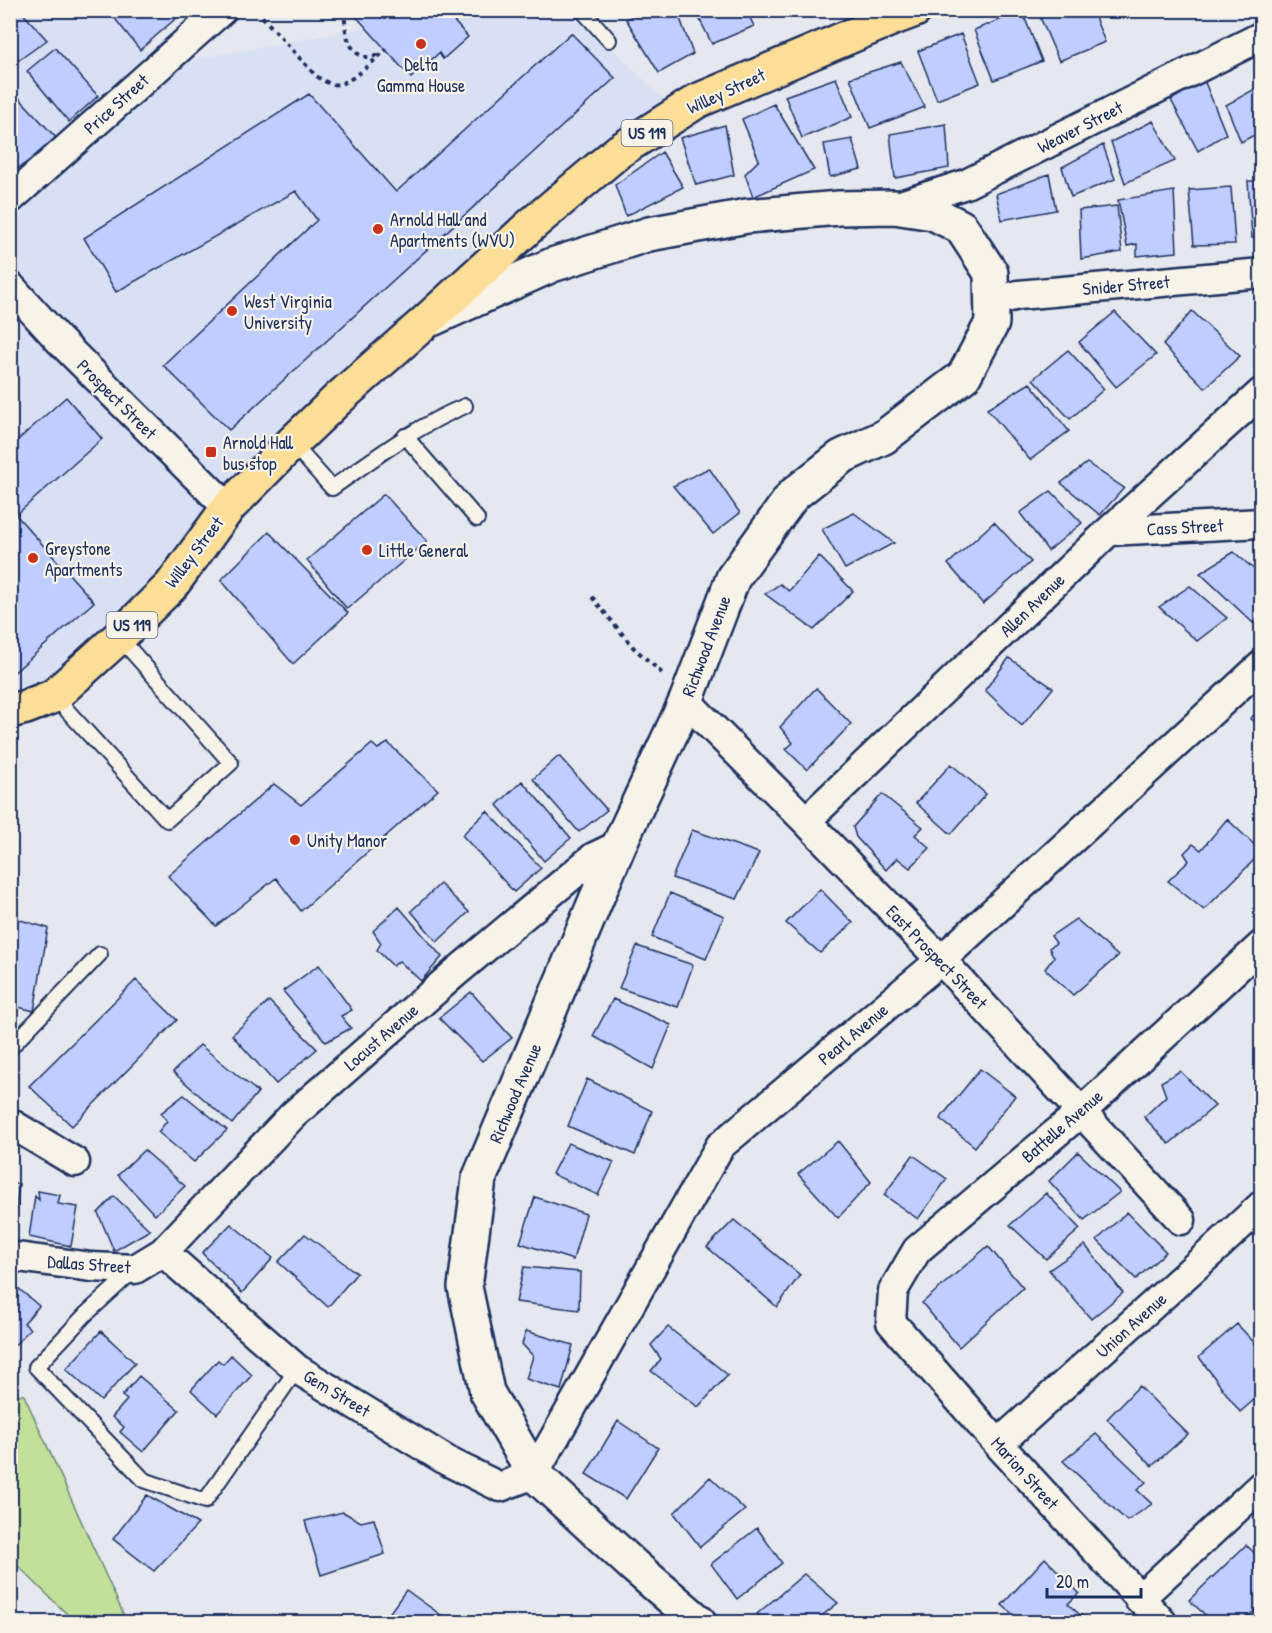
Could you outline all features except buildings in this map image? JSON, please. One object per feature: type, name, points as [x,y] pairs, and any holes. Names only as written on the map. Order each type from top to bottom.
[{"type":"main road","name":"Willey Street","points":[[10,711],[54,696],[120,637],[171,585],[228,508],[292,443],[531,225],[619,151],[697,101],[897,13]]},
{"type":"street","name":"Price Street","points":[[10,199],[218,12]]},
{"type":"street","name":"Weaver Street","points":[[894,207],[966,184],[1262,36]]},
{"type":"street","name":"Richwood Avenue","points":[[423,324],[552,265],[649,234],[747,216],[839,208],[894,207],[933,213],[961,227],[990,273],[992,323],[964,376],[884,437],[841,457],[794,495],[733,578],[678,690],[619,845],[479,1179],[465,1287],[487,1392],[534,1474],[699,1623]]},
{"type":"street","name":"Snider Street","points":[[991,302],[1018,295],[1262,273]]},
{"type":"street","name":"Prospect Street","points":[[10,286],[59,340],[228,508]]},
{"type":"street","name":"Allen Avenue","points":[[806,821],[1110,531],[1262,392]]},
{"type":"street","name":"Cass Street","points":[[1110,531],[1262,523]]},
{"type":"street","name":"Pearl Avenue","points":[[534,1474],[720,1146],[941,960],[1262,665]]},
{"type":"street","name":"East Prospect Street","points":[[678,690],[941,960],[1181,1220]]},
{"type":"street","name":"Locust Avenue","points":[[163,1252],[292,1116],[455,973],[594,858],[619,845]]},
{"type":"street","name":"Battelle Avenue","points":[[891,1322],[892,1291],[917,1250],[1081,1112],[1262,945]]},
{"type":"street","points":[[10,1123],[75,1162]]},
{"type":"street","name":"Union Avenue","points":[[999,1444],[1262,1205]]},
{"type":"street","name":"Dallas Street","points":[[10,1256],[91,1267],[135,1269],[163,1252]]},
{"type":"street","name":"Gem Street","points":[[163,1252],[297,1369],[449,1462],[500,1487],[534,1474]]},
{"type":"street","name":"Marion Street","points":[[891,1322],[1162,1623]]},
{"type":"street","points":[[1139,1599],[1262,1485]]},
{"type":"lane","points":[[582,10],[609,40]]},
{"type":"lane","points":[[292,443],[332,488],[405,436],[465,406]]},
{"type":"lane","points":[[405,436],[477,519]]},
{"type":"lane","points":[[54,696],[167,820],[231,763],[120,637]]},
{"type":"lane","points":[[10,1048],[100,954]]},
{"type":"lane","points":[[135,1269],[85,1315],[36,1367],[144,1480],[205,1501],[297,1369]]},
{"type":"path","points":[[256,10],[316,76],[328,83],[338,84],[352,78],[386,50],[370,57],[360,55],[346,35],[344,19],[346,10]]},
{"type":"path","points":[[592,597],[633,647],[678,690]]},
{"type":"shaded area","name":"West Virginia University","points":[[11,11],[113,11],[161,65],[353,30],[431,11],[573,11],[678,113],[228,508],[42,691],[11,711]]},
{"type":"green space","points":[[10,1394],[24,1395],[127,1622],[75,1622],[11,1559]]},
{"type":"place","name":"Delta Gamma House","points":[[421,44]]},
{"type":"place","name":"Arnold Hall and Apartments (WVU)","points":[[378,229]]},
{"type":"place","name":"West Virginia University","points":[[232,311]]},
{"type":"place","name":"Arnold Hall bus stop","points":[[211,452]]},
{"type":"place","name":"Little General","points":[[367,550]]},
{"type":"place","name":"Greystone Apartments","points":[[33,558]]},
{"type":"place","name":"Unity Manor","points":[[295,840]]}]
